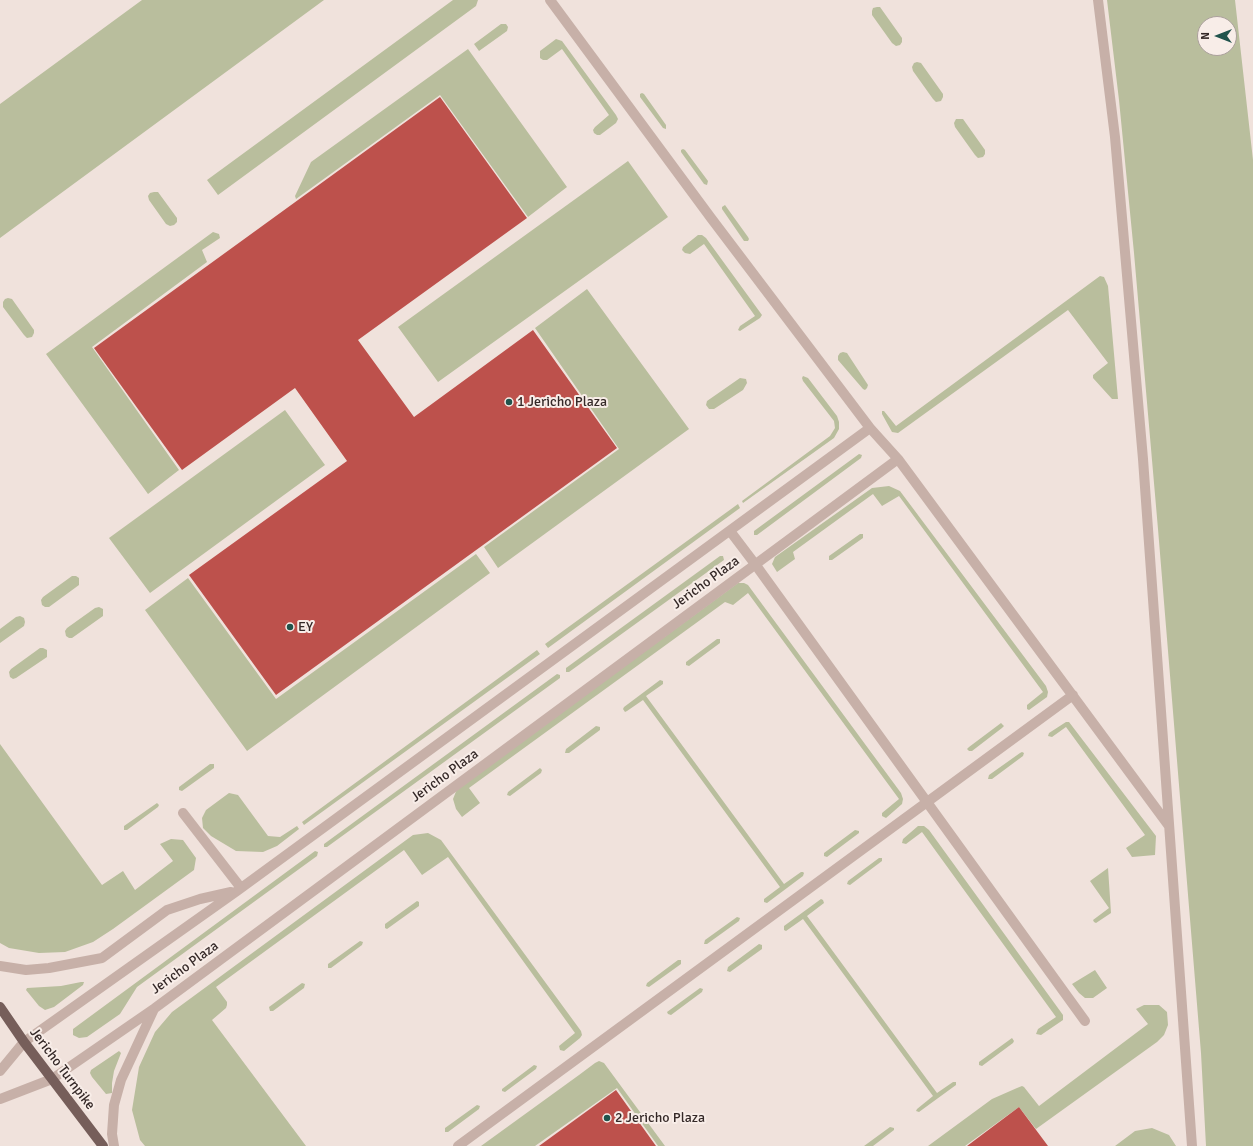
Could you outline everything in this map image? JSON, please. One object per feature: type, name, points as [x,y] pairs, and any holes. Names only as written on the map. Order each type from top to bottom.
[{"type":"main road","name":"Jericho Turnpike","points":[[0,1007],[24,1042],[103,1146]]},
{"type":"lane","points":[[550,0],[870,428],[898,459],[1170,826]]},
{"type":"lane","points":[[1098,0],[1115,137],[1143,459],[1192,1146]]},
{"type":"lane","name":"Jericho Plaza","points":[[0,1071],[24,1042],[239,889],[870,428]]},
{"type":"lane","name":"Jericho Plaza","points":[[0,1099],[52,1079],[155,1008],[898,459]]},
{"type":"lane","points":[[730,531],[1085,1021]]},
{"type":"lane","points":[[458,1146],[1073,695]]},
{"type":"lane","points":[[0,966],[26,970],[49,968],[102,958],[167,910],[200,899],[239,889],[183,813]]},
{"type":"lane","points":[[114,1146],[112,1134],[114,1106],[121,1080],[155,1008]]},
{"type":"green space","points":[[142,0],[324,0],[0,238],[0,104]]},
{"type":"green space","points":[[453,0],[478,0],[476,6],[218,195],[207,180]]},
{"type":"green space","points":[[1107,0],[1235,0],[1237,16],[1197,16],[1197,56],[1237,56],[1237,18],[1253,160],[1253,1146],[1206,1146],[1201,1053],[1134,253],[1119,100]]},
{"type":"green space","points":[[880,7],[902,38],[900,45],[896,46],[892,43],[872,15],[873,8]]},
{"type":"green space","points":[[501,24],[506,24],[508,27],[507,31],[479,51],[474,44]]},
{"type":"green space","points":[[556,39],[562,41],[618,119],[616,123],[600,135],[594,133],[593,130],[609,115],[562,49],[547,60],[540,58],[540,51]]},
{"type":"green space","points":[[468,49],[567,187],[528,217],[440,95],[296,199],[295,196],[311,162]]},
{"type":"green space","points":[[914,63],[921,63],[943,94],[941,101],[936,102],[933,99],[913,71],[912,67]]},
{"type":"green space","points":[[642,93],[666,125],[666,129],[663,128],[640,97],[640,94]]},
{"type":"green space","points":[[956,119],[963,119],[985,150],[983,157],[978,158],[975,155],[955,127],[954,123]]},
{"type":"green space","points":[[683,149],[708,181],[707,185],[704,184],[681,152]]},
{"type":"green space","points":[[628,161],[668,217],[438,382],[398,327]]},
{"type":"green space","points":[[158,192],[177,218],[177,222],[174,225],[170,226],[166,224],[149,200],[148,196],[150,193]]},
{"type":"green space","points":[[725,205],[748,237],[748,241],[744,241],[722,209]]},
{"type":"green space","points":[[213,232],[219,234],[220,238],[202,250],[207,262],[92,347],[179,470],[148,494],[46,354]]},
{"type":"green space","points":[[698,235],[702,235],[706,238],[762,315],[760,318],[740,331],[738,330],[740,326],[755,316],[704,244],[690,254],[685,253],[682,250],[683,247]]},
{"type":"green space","points":[[1100,276],[1104,277],[1108,286],[1118,399],[1112,399],[1093,378],[1093,375],[1108,363],[1068,310],[898,433],[892,432],[882,414],[882,411],[884,411],[896,426]]},
{"type":"green space","points":[[587,289],[689,429],[498,568],[484,547],[619,449],[535,328]]},
{"type":"green space","points":[[8,298],[12,299],[34,330],[32,337],[27,338],[24,335],[3,307],[3,302]]},
{"type":"green space","points":[[843,352],[847,353],[868,385],[865,390],[838,360],[838,356]]},
{"type":"green space","points":[[803,376],[808,378],[837,416],[839,429],[834,438],[743,503],[742,501],[830,436],[835,428],[834,421],[803,381]]},
{"type":"green space","points":[[740,378],[746,379],[747,383],[743,390],[714,409],[709,409],[706,405],[707,401]]},
{"type":"green space","points":[[285,410],[325,465],[150,593],[109,538]]},
{"type":"green space","points":[[859,454],[862,455],[861,458],[757,535],[754,535],[754,531]]},
{"type":"green space","points":[[889,486],[900,491],[1046,686],[1048,692],[1047,697],[1029,710],[1027,709],[1027,705],[1043,692],[899,496],[882,506],[873,494],[793,552],[795,559],[777,572],[772,564],[775,557],[872,488]]},
{"type":"green space","points":[[738,504],[740,508],[548,648],[545,644]]},
{"type":"green space","points":[[860,534],[863,534],[863,538],[832,560],[829,560],[829,556]]},
{"type":"green space","points":[[476,554],[490,573],[247,751],[145,610],[188,578],[276,699]]},
{"type":"green space","points":[[720,556],[723,556],[724,560],[569,672],[566,672],[566,668]]},
{"type":"green space","points":[[72,576],[79,578],[79,585],[49,607],[42,605],[41,600],[43,597]]},
{"type":"green space","points":[[738,583],[748,585],[901,793],[903,799],[902,804],[886,818],[882,816],[882,813],[899,799],[748,593],[733,605],[725,602],[469,788],[480,803],[462,817],[456,809],[453,799],[457,789]]},
{"type":"green space","points":[[99,607],[103,609],[103,616],[72,638],[66,636],[65,631],[67,628],[95,608]]},
{"type":"green space","points":[[20,616],[24,618],[24,626],[0,643],[0,629],[16,617]]},
{"type":"green space","points":[[717,639],[720,639],[720,643],[689,666],[686,665],[686,662]]},
{"type":"green space","points":[[40,648],[47,650],[47,657],[16,678],[13,679],[10,677],[9,672],[11,669]]},
{"type":"green space","points":[[537,650],[540,654],[304,825],[302,822]]},
{"type":"green space","points":[[557,674],[560,675],[560,678],[327,847],[324,847],[324,844]]},
{"type":"green space","points":[[660,680],[663,681],[663,684],[646,696],[784,884],[801,872],[804,873],[803,876],[767,903],[764,902],[764,899],[780,887],[643,700],[625,712],[623,709]]},
{"type":"green space","points":[[1066,722],[1069,722],[1156,836],[1155,855],[1132,857],[1126,848],[1145,835],[1066,727],[1052,737],[1048,736],[1049,733]]},
{"type":"green space","points":[[1001,723],[1004,726],[1002,728],[972,751],[967,749],[969,747]]},
{"type":"green space","points":[[596,726],[600,727],[600,730],[569,753],[565,753],[566,749]]},
{"type":"green space","points":[[0,744],[102,885],[123,871],[135,890],[173,861],[160,844],[171,839],[183,840],[196,858],[194,870],[93,942],[65,952],[39,953],[9,948],[0,943]]},
{"type":"green space","points":[[1022,752],[1024,753],[1023,756],[992,779],[988,779],[989,775]]},
{"type":"green space","points":[[210,764],[214,764],[214,768],[182,791],[179,790],[179,787]]},
{"type":"green space","points":[[540,768],[542,770],[541,773],[510,796],[507,795],[508,792]]},
{"type":"green space","points":[[229,793],[238,795],[268,836],[280,837],[297,826],[299,829],[277,846],[263,852],[236,851],[211,836],[203,828],[202,818],[206,810]]},
{"type":"green space","points":[[157,803],[159,805],[158,807],[127,830],[124,830],[124,826]]},
{"type":"green space","points":[[918,826],[924,826],[929,830],[1063,1015],[1063,1020],[1041,1035],[1036,1034],[1038,1029],[1056,1017],[922,832],[906,844],[902,843],[903,839]]},
{"type":"green space","points":[[855,830],[859,831],[859,833],[827,857],[824,856],[824,853]]},
{"type":"green space","points":[[428,833],[441,840],[581,1031],[582,1035],[580,1038],[564,1051],[560,1050],[559,1046],[575,1033],[448,857],[422,875],[404,850],[216,987],[227,1002],[227,1005],[226,1008],[212,1020],[306,1146],[145,1146],[140,1140],[132,1110],[139,1067],[155,1032],[172,1012],[413,835]]},
{"type":"green space","points":[[315,851],[318,852],[317,856],[137,987],[120,1014],[87,1037],[79,1038],[73,1035],[73,1029]]},
{"type":"green space","points":[[879,858],[882,858],[882,861],[850,885],[847,884],[848,881]]},
{"type":"green space","points":[[1108,868],[1111,913],[1096,923],[1093,920],[1109,908],[1090,881]]},
{"type":"green space","points":[[821,899],[824,903],[807,916],[937,1093],[953,1082],[956,1082],[956,1085],[919,1112],[916,1111],[917,1109],[933,1096],[803,919],[786,931],[784,930],[784,926]]},
{"type":"green space","points":[[417,901],[419,902],[419,906],[387,929],[385,928],[385,924]]},
{"type":"green space","points":[[737,917],[740,918],[739,921],[707,944],[704,944],[705,940]]},
{"type":"green space","points":[[360,941],[363,942],[362,945],[331,968],[328,968],[328,964]]},
{"type":"green space","points":[[759,944],[762,945],[762,949],[730,972],[727,971],[728,967]]},
{"type":"green space","points":[[678,960],[681,960],[681,964],[649,987],[646,986],[647,983]]},
{"type":"green space","points":[[1095,970],[1107,988],[1093,998],[1085,998],[1072,984]]},
{"type":"green space","points":[[84,982],[83,985],[54,1007],[45,1010],[39,1006],[26,990],[27,988],[61,986]]},
{"type":"green space","points":[[302,983],[305,984],[304,988],[273,1011],[270,1011],[269,1007]]},
{"type":"green space","points":[[700,988],[703,989],[702,992],[671,1015],[668,1014],[667,1012]]},
{"type":"green space","points":[[1144,1005],[1159,1005],[1167,1012],[1168,1025],[1164,1035],[1157,1042],[1036,1129],[1019,1107],[965,1146],[928,1146],[992,1099],[1022,1086],[1039,1106],[1148,1024],[1136,1009]]},
{"type":"green space","points":[[1012,1038],[1014,1041],[1013,1043],[982,1066],[979,1065],[979,1062]]},
{"type":"green space","points":[[119,1051],[121,1053],[114,1071],[112,1093],[106,1094],[90,1073],[91,1070]]},
{"type":"green space","points":[[599,1061],[604,1063],[665,1146],[658,1146],[617,1088],[535,1146],[481,1146],[595,1063]]},
{"type":"green space","points":[[534,1065],[537,1066],[536,1069],[505,1092],[502,1091],[502,1089]]},
{"type":"green space","points":[[477,1105],[480,1106],[479,1109],[448,1132],[445,1132],[445,1128]]},
{"type":"green space","points":[[890,1127],[894,1128],[894,1130],[873,1146],[864,1146]]},
{"type":"green space","points":[[1152,1128],[1169,1135],[1176,1146],[1115,1146],[1135,1131]]},
{"type":"building","name":"1 Jericho Plaza","points":[[440,97],[527,218],[358,340],[414,417],[533,330],[617,448],[276,695],[189,575],[347,461],[295,388],[182,470],[94,348]]},
{"type":"building","name":"2 Jericho Plaza","points":[[616,1090],[656,1146],[539,1146]]},
{"type":"building","points":[[1019,1107],[1048,1146],[967,1146]]},
{"type":"place","name":"1 Jericho Plaza","points":[[509,402]]},
{"type":"place","name":"EY","points":[[290,627]]},
{"type":"place","name":"2 Jericho Plaza","points":[[607,1118]]}]
